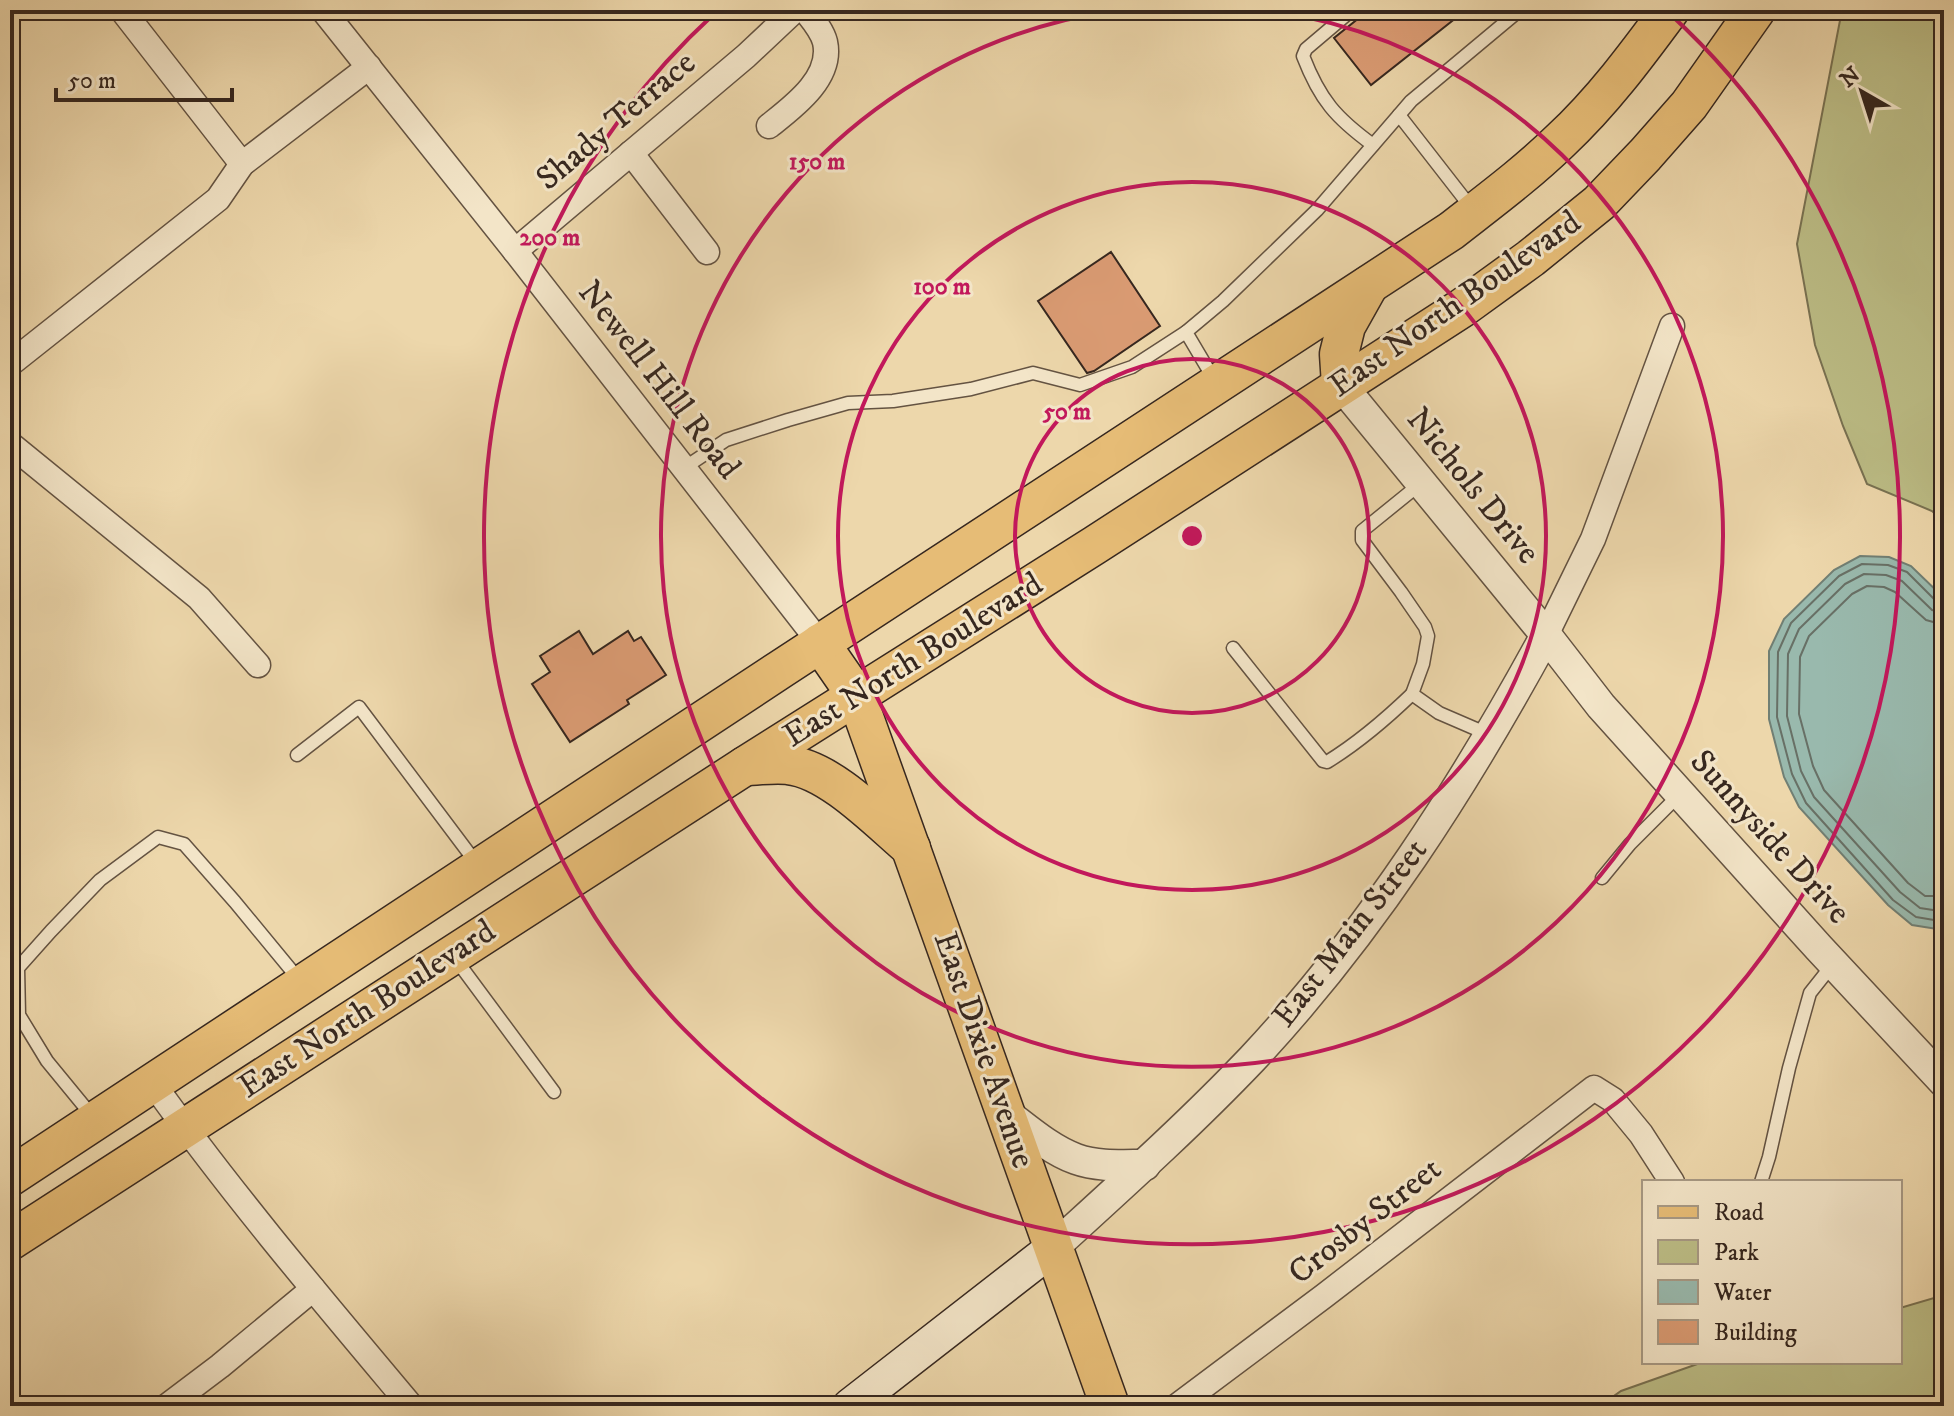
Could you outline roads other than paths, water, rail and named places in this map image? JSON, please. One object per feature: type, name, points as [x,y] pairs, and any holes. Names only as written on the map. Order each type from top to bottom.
[{"type":"main road","name":"East North Boulevard","points":[[10,1177],[1451,231],[1561,141],[1634,59],[1670,10]]},
{"type":"main road","name":"East North Boulevard","points":[[10,1241],[452,954],[1462,308],[1599,203],[1689,105],[1756,10]]},
{"type":"main road","points":[[1341,385],[1339,354],[1346,326],[1371,283]]},
{"type":"main road","name":"East Dixie Avenue","points":[[820,643],[856,695],[1110,1406]]},
{"type":"main road","points":[[745,766],[790,765],[821,775],[913,849]]},
{"type":"main road","name":"East Main Street","points":[[850,1406],[1053,1248]]},
{"type":"street","points":[[122,10],[242,164]]},
{"type":"street","name":"Newell Hill Road","points":[[323,10],[820,643]]},
{"type":"street","name":"Shady Terrace","points":[[515,251],[746,56],[795,10]]},
{"type":"street","points":[[769,126],[798,103],[816,81],[822,68],[826,51],[824,39],[805,10]]},
{"type":"street","points":[[10,364],[218,199],[242,164],[369,67]]},
{"type":"street","points":[[631,153],[707,252]]},
{"type":"street","name":"East Main Street","points":[[1053,1248],[1145,1165],[1253,1057],[1324,975],[1432,828],[1490,735],[1546,635],[1593,539],[1672,326]]},
{"type":"street","name":"Nichols Drive","points":[[1341,385],[1546,635]]},
{"type":"street","points":[[10,444],[199,598],[258,665]]},
{"type":"street","name":"Sunnyside Drive","points":[[1546,635],[1601,706],[1833,964],[1944,1082]]},
{"type":"street","points":[[152,1082],[184,1128],[411,1406]]},
{"type":"street","name":"Crosby Street","points":[[1177,1406],[1594,1088],[1613,1100],[1641,1134],[1671,1180]]},
{"type":"street","points":[[1007,1114],[1045,1142],[1076,1159],[1103,1165],[1145,1165]]},
{"type":"street","points":[[167,1406],[313,1289]]},
{"type":"lane","points":[[1352,10],[1306,49],[1303,56],[1313,81],[1333,112],[1373,145]]},
{"type":"lane","points":[[684,468],[726,440],[848,403],[893,401],[971,389],[1033,373],[1080,385],[1132,367],[1186,332],[1223,301],[1317,210],[1411,101],[1520,10]]},
{"type":"lane","points":[[1399,115],[1474,213]]},
{"type":"lane","points":[[1186,332],[1217,384]]},
{"type":"lane","points":[[1233,648],[1323,761],[1327,762],[1364,736],[1412,694],[1423,664],[1428,636],[1401,592],[1362,540],[1362,531],[1421,483]]},
{"type":"lane","points":[[1412,694],[1439,713],[1490,735]]},
{"type":"lane","points":[[297,755],[359,707],[479,867]]},
{"type":"lane","points":[[1602,878],[1630,844],[1680,794]]},
{"type":"lane","points":[[95,1120],[47,1061],[19,1015],[18,968],[100,880],[158,837],[184,844],[302,983]]},
{"type":"lane","points":[[452,954],[554,1092]]},
{"type":"lane","points":[[1762,1180],[1810,993],[1833,964]]},
{"type":"water","points":[[1860,556],[1889,557],[1911,566],[1944,598],[1944,925],[1937,929],[1912,925],[1888,905],[1799,807],[1784,777],[1769,719],[1769,651],[1784,619],[1834,570]]}]
